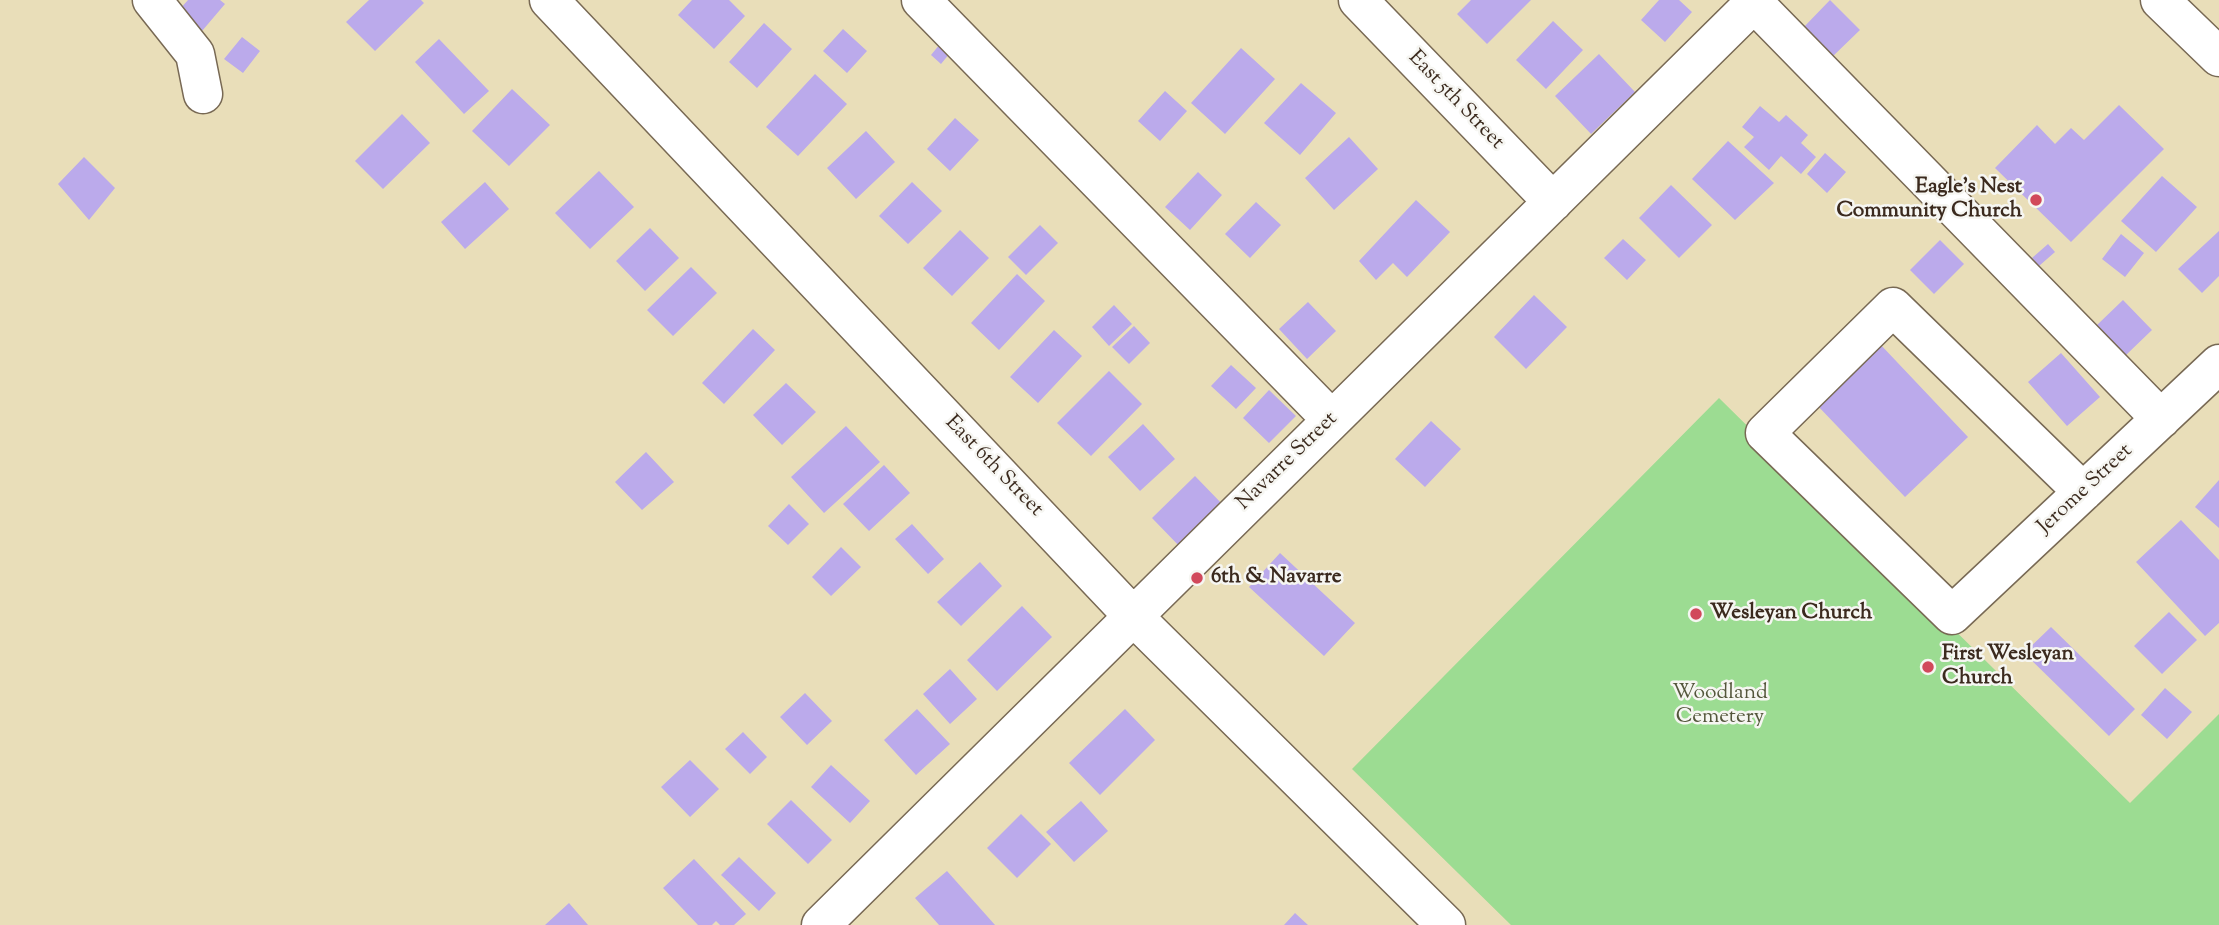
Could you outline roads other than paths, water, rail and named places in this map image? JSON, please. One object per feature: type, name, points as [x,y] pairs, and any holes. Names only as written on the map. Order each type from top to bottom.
[{"type":"street","points":[[152,0],[195,54],[203,94]]},
{"type":"street","name":"East 6th Street","points":[[549,0],[1132,615],[1446,925]]},
{"type":"street","points":[[921,0],[1331,419]]},
{"type":"street","name":"East 5th Street","points":[[1358,0],[1553,202]]},
{"type":"street","points":[[2160,0],[2219,57]]},
{"type":"street","points":[[1746,4],[2161,419]]},
{"type":"street","name":"Navarre Street","points":[[821,925],[1553,202],[1746,4]]},
{"type":"street","name":"Jerome Street","points":[[2083,492],[1893,307],[1765,433],[1952,615],[2219,365]]},
{"type":"place","name":"Eagle's Nest Community Church","points":[[2036,200]]},
{"type":"place","name":"6th & Navarre","points":[[1197,578]]},
{"type":"place","name":"Wesleyan Church","points":[[1696,614]]},
{"type":"place","name":"First Wesleyan Church","points":[[1928,667]]},
{"type":"park label","name":"Woodland Cemetery","points":[[1720,706]]}]
